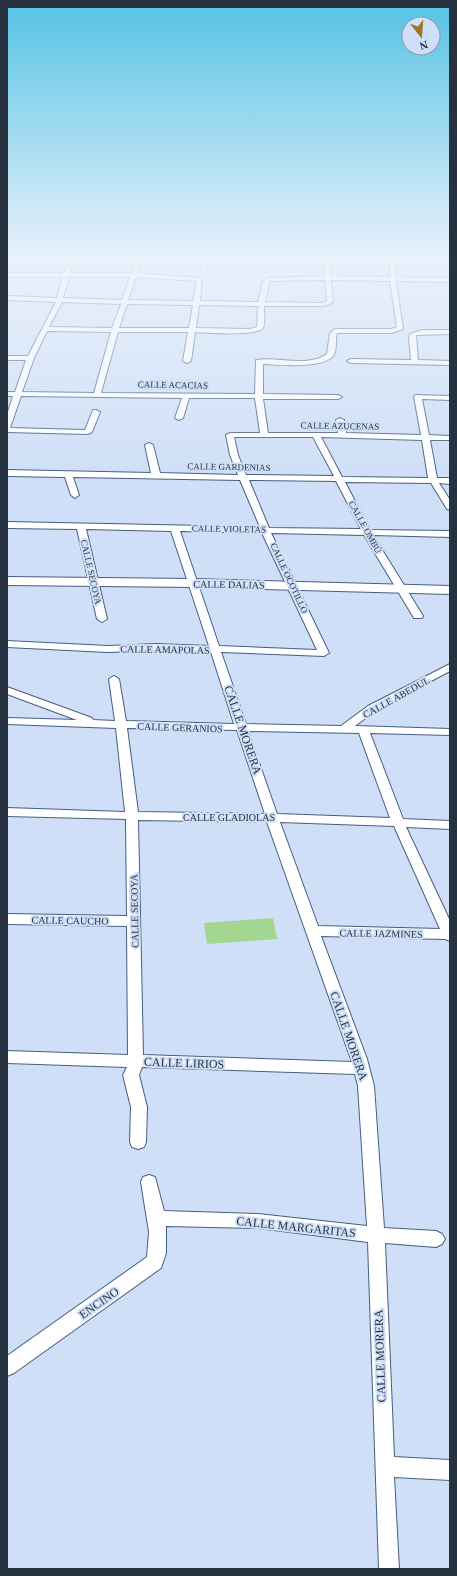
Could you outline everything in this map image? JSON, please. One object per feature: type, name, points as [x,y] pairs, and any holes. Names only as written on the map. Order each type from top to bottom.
[{"type":"street","points":[[7,426],[30,358],[45,329],[245,331],[258,329]]},
{"type":"street","points":[[264,435],[259,397],[259,362],[307,362],[322,360],[331,354],[334,332],[342,330],[387,331],[400,329]]},
{"type":"street","points":[[97,394],[115,330]]},
{"type":"street","points":[[187,361],[192,331]]},
{"type":"street","points":[[415,362],[412,339],[413,334],[450,332]]},
{"type":"street","points":[[7,358],[30,358]]},
{"type":"street","points":[[351,361],[450,363]]},
{"type":"street","name":"CALLE ACACIAS","points":[[7,394],[338,397]]},
{"type":"street","points":[[179,418],[186,396]]},
{"type":"street","points":[[450,398],[418,397],[433,480],[450,507]]},
{"type":"street","points":[[7,430],[88,432],[96,412]]},
{"type":"street","points":[[340,420],[342,435]]},
{"type":"street","name":"CALLE OMBÚ","points":[[316,435],[367,532],[418,616]]},
{"type":"street","name":"CALLE AZUCENAS","points":[[230,436],[342,435],[450,438]]},
{"type":"street","name":"CALLE OCOTILLO","points":[[230,436],[231,446],[265,529],[324,653]]},
{"type":"street","points":[[149,445],[156,476]]},
{"type":"street","name":"CALLE GARDENIAS","points":[[7,473],[450,481]]},
{"type":"street","points":[[68,474],[75,495]]},
{"type":"street","name":"CALLE VIOLETAS","points":[[7,525],[265,529],[450,534]]},
{"type":"street","name":"CALLE SECOYA","points":[[81,526],[92,582],[102,619]]},
{"type":"street","name":"CALLE MORERA","points":[[174,528],[272,818],[362,1068],[366,1086],[376,1235],[389,1569]]},
{"type":"street","name":"CALLE DALIAS","points":[[7,581],[193,583],[450,590]]},
{"type":"street","name":"CALLE AMAPOLAS","points":[[7,644],[108,649],[157,648],[324,653]]},
{"type":"street","name":"CALLE ABEDUL","points":[[344,729],[372,708],[449,670]]},
{"type":"street","name":"CALLE SECOYA","points":[[114,679],[132,817],[136,1062],[131,1075],[139,1107],[138,1142]]},
{"type":"street","points":[[7,690],[99,724]]},
{"type":"street","name":"CALLE GERANIOS","points":[[7,721],[450,732]]},
{"type":"street","points":[[363,730],[398,822],[450,934]]},
{"type":"street","name":"CALLE GLADIOLAS","points":[[7,812],[132,817],[272,818],[450,825]]},
{"type":"street","name":"CALLE CAUCHO","points":[[7,919],[134,921]]},
{"type":"street","name":"CALLE JAZMINES","points":[[313,932],[450,934]]},
{"type":"street","name":"CALLE LIRIOS","points":[[7,1057],[362,1068]]},
{"type":"street","points":[[150,1182],[156,1220]]},
{"type":"street","name":"CALLE MARGARITAS","points":[[156,1220],[170,1218],[258,1221],[376,1235],[436,1239]]},
{"type":"street","name":"ENCINO","points":[[7,1367],[150,1267],[155,1262],[158,1253],[156,1220]]},
{"type":"street","points":[[384,1466],[450,1470]]},
{"type":"green space","points":[[273,918],[277,939],[207,944],[204,923]]}]
